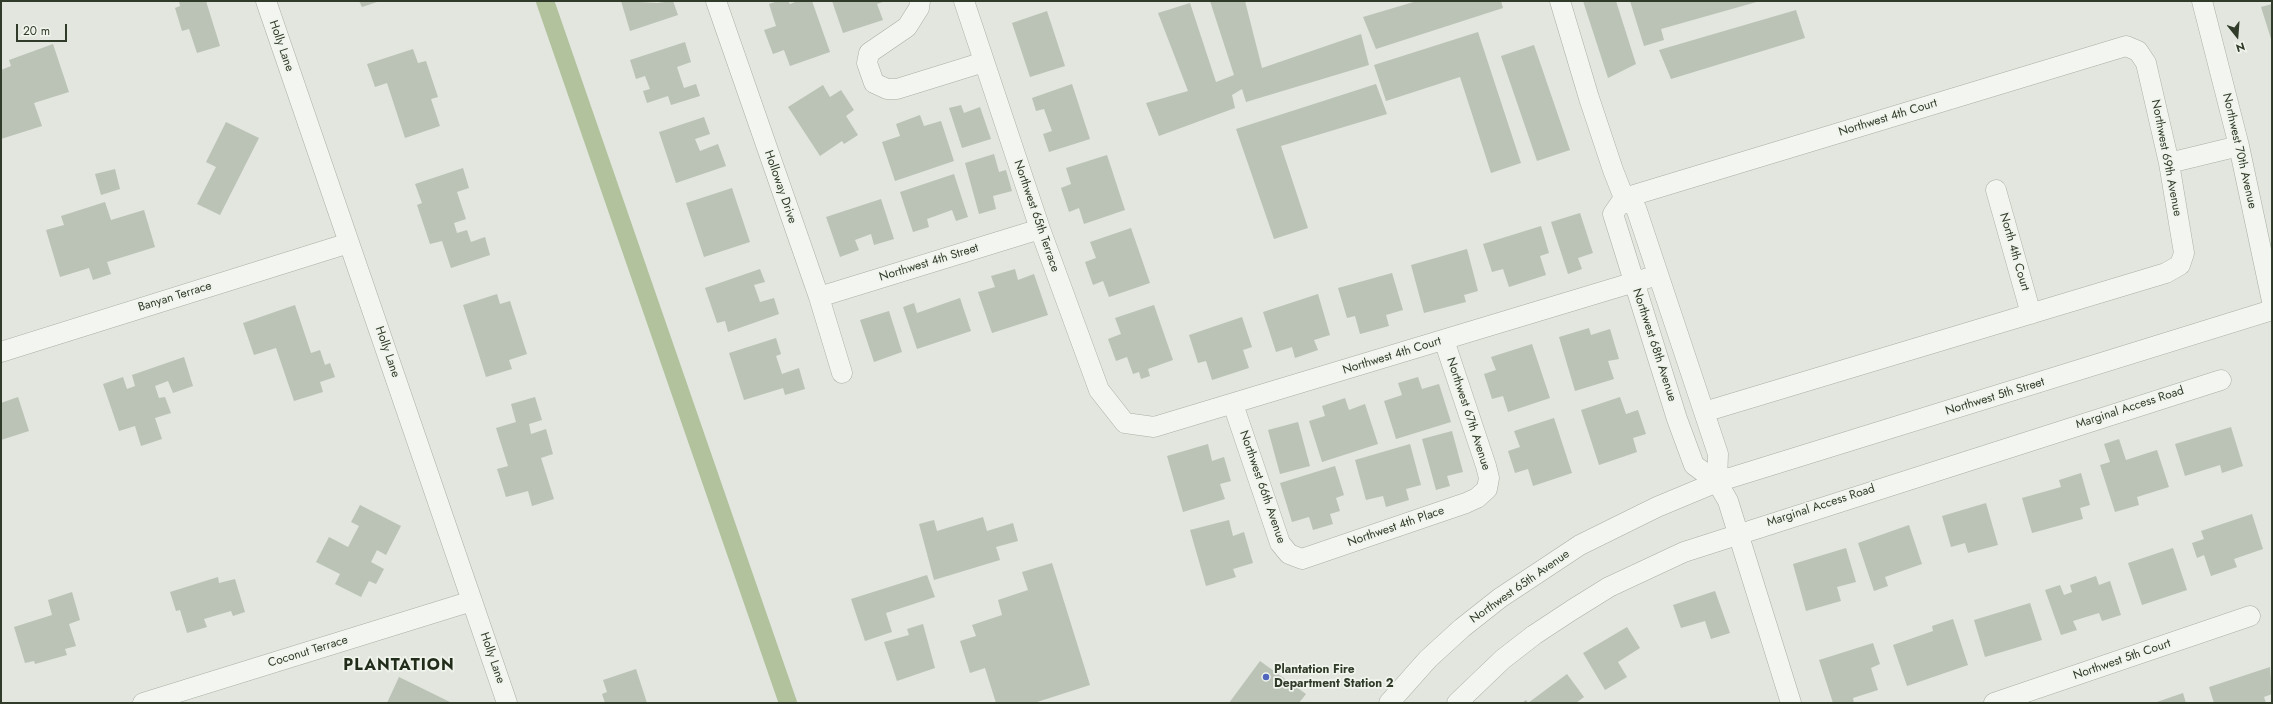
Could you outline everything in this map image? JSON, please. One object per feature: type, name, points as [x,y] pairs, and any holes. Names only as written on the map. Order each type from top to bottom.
[{"type":"street","name":"Holly Lane","points":[[266,1],[507,703]]},
{"type":"street","name":"Holloway Drive","points":[[716,1],[819,297],[842,373]]},
{"type":"street","points":[[920,1],[919,8],[907,27],[870,53],[867,63],[874,83],[887,89],[897,88],[984,62]]},
{"type":"street","name":"Northwest 65th Terrace","points":[[964,1],[1040,229],[1099,390],[1125,423]]},
{"type":"street","points":[[1560,1],[1589,98],[1624,198],[1636,208],[1718,454],[1717,482]]},
{"type":"street","name":"Northwest 70th Avenue","points":[[2202,1],[2239,146],[2272,301]]},
{"type":"street","name":"Northwest 4th Court","points":[[1624,198],[2126,46],[2138,51],[2146,63]]},
{"type":"street","name":"Northwest 69th Avenue","points":[[2031,314],[2166,273],[2180,265],[2184,253],[2169,163],[2146,63]]},
{"type":"street","points":[[2169,163],[2239,146]]},
{"type":"street","name":"North 4th Court","points":[[1996,190],[2031,314]]},
{"type":"street","name":"Northwest 68th Avenue","points":[[1624,198],[1614,214],[1634,282],[1694,465],[1717,482],[1728,501],[1791,703]]},
{"type":"street","name":"Northwest 4th Street","points":[[819,297],[1040,229]]},
{"type":"street","name":"Banyan Terrace","points":[[1,352],[349,243]]},
{"type":"street","name":"Northwest 4th Court","points":[[1125,423],[1154,427],[1658,275]]},
{"type":"street","name":"Northwest 5th Street","points":[[1717,482],[2272,310]]},
{"type":"street","points":[[1704,412],[2031,314]]},
{"type":"street","name":"Northwest 67th Avenue","points":[[1444,340],[1486,466],[1489,478],[1486,489]]},
{"type":"street","name":"Marginal Access Road","points":[[1458,703],[1498,664],[1534,635],[1603,591],[1684,552],[1739,533],[2221,380]]},
{"type":"street","name":"Northwest 66th Avenue","points":[[1233,404],[1280,542],[1289,554],[1302,559]]},
{"type":"street","name":"Northwest 65th Avenue","points":[[1389,703],[1428,659],[1462,628],[1541,569],[1617,525],[1717,482]]},
{"type":"street","name":"Northwest 4th Place","points":[[1302,559],[1466,503],[1477,498],[1486,489]]},
{"type":"street","name":"Coconut Terrace","points":[[143,703],[472,601]]},
{"type":"street","name":"Northwest 5th Court","points":[[1994,703],[2250,616]]},
{"type":"building","points":[[179,1],[206,1],[220,46],[197,53],[189,29],[182,31],[175,8],[180,6]]},
{"type":"building","points":[[359,1],[380,1],[362,7]]},
{"type":"building","points":[[621,1],[657,3],[673,1],[678,15],[630,31]]},
{"type":"building","points":[[778,1],[788,1],[790,4],[798,1],[812,1],[830,52],[790,66],[784,50],[773,54],[764,30],[776,26],[769,4]]},
{"type":"building","points":[[832,1],[885,1],[877,4],[883,20],[843,33]]},
{"type":"building","points":[[1210,1],[1245,1],[1262,68],[1361,34],[1369,65],[1246,102],[1242,89],[1232,95],[1235,108],[1159,136],[1146,103],[1188,91],[1158,13],[1190,3],[1216,82],[1234,75]]},
{"type":"building","points":[[1417,1],[1501,1],[1503,8],[1376,49],[1363,17]]},
{"type":"building","points":[[1583,1],[1616,1],[1636,64],[1608,78]]},
{"type":"building","points":[[1630,1],[1760,1],[1661,29],[1664,40],[1644,46]]},
{"type":"building","points":[[2272,4],[2272,42],[2261,7]]},
{"type":"building","points":[[1796,10],[1805,38],[1671,79],[1659,50]]},
{"type":"building","points":[[1047,11],[1065,66],[1030,77],[1012,23]]},
{"type":"building","points":[[1478,32],[1521,163],[1491,173],[1460,77],[1386,101],[1374,65]]},
{"type":"building","points":[[685,42],[691,62],[677,67],[684,88],[696,84],[700,96],[671,105],[668,96],[647,103],[643,91],[650,89],[645,76],[636,79],[630,60]]},
{"type":"building","points":[[53,44],[69,92],[34,103],[42,126],[1,139],[1,70],[11,66],[9,60]]},
{"type":"building","points":[[1534,45],[1570,150],[1537,161],[1501,56]]},
{"type":"building","points":[[413,49],[418,63],[426,61],[438,97],[431,99],[440,126],[405,138],[387,83],[375,87],[367,64]]},
{"type":"building","points":[[1072,84],[1090,139],[1049,152],[1043,134],[1052,131],[1044,109],[1036,111],[1032,98]]},
{"type":"building","points":[[1376,84],[1387,114],[1281,146],[1308,228],[1274,239],[1236,129]]},
{"type":"building","points":[[823,85],[830,97],[841,90],[854,110],[846,116],[858,135],[844,144],[842,141],[820,156],[788,107]]},
{"type":"building","points":[[961,105],[964,113],[980,107],[991,139],[962,148],[949,108]]},
{"type":"building","points":[[920,115],[924,126],[941,121],[954,161],[895,181],[882,142],[900,136],[896,124]]},
{"type":"building","points":[[704,117],[710,134],[695,139],[700,151],[718,144],[726,166],[676,183],[659,132]]},
{"type":"building","points":[[226,122],[259,138],[220,215],[197,204],[216,167],[206,162]]},
{"type":"building","points":[[994,154],[999,172],[1006,170],[1012,191],[993,196],[996,209],[979,214],[965,163]]},
{"type":"building","points":[[1107,155],[1125,210],[1084,224],[1079,208],[1069,212],[1061,188],[1071,184],[1066,168]]},
{"type":"building","points":[[463,168],[469,188],[457,192],[466,219],[454,223],[457,233],[467,230],[471,242],[485,237],[490,255],[451,268],[442,241],[430,244],[417,205],[422,203],[415,184]]},
{"type":"building","points":[[115,169],[120,189],[101,195],[95,174]]},
{"type":"building","points":[[954,174],[968,217],[956,221],[952,210],[927,219],[929,227],[913,232],[900,192]]},
{"type":"building","points":[[732,188],[750,242],[704,257],[686,203]]},
{"type":"building","points":[[881,199],[894,239],[874,245],[871,234],[855,240],[859,250],[840,257],[826,217]]},
{"type":"building","points":[[105,202],[111,220],[144,210],[155,247],[107,262],[111,274],[93,280],[89,268],[60,277],[46,230],[64,225],[61,216]]},
{"type":"building","points":[[1580,213],[1593,253],[1578,258],[1582,269],[1568,274],[1551,222]]},
{"type":"building","points":[[1541,226],[1549,253],[1540,256],[1546,275],[1509,287],[1503,269],[1492,272],[1483,244]]},
{"type":"building","points":[[1131,228],[1150,283],[1109,297],[1103,281],[1093,285],[1085,262],[1096,258],[1090,242]]},
{"type":"building","points":[[1467,249],[1478,291],[1464,295],[1466,302],[1424,313],[1411,265]]},
{"type":"building","points":[[760,269],[765,282],[754,285],[760,302],[774,298],[779,314],[728,332],[725,321],[717,323],[705,288]]},
{"type":"building","points":[[1015,269],[1018,280],[1034,274],[1048,315],[992,333],[978,292],[995,287],[991,276]]},
{"type":"building","points":[[1392,273],[1403,310],[1386,315],[1389,326],[1360,334],[1355,316],[1347,318],[1338,288]]},
{"type":"building","points":[[497,294],[500,304],[510,301],[527,354],[509,360],[512,369],[486,377],[463,305]]},
{"type":"building","points":[[1318,294],[1330,335],[1314,340],[1318,350],[1295,358],[1292,347],[1276,352],[1263,312]]},
{"type":"building","points":[[960,298],[971,331],[917,349],[903,307],[914,303],[917,313]]},
{"type":"building","points":[[295,305],[311,353],[320,350],[325,365],[330,363],[335,377],[320,382],[323,392],[294,401],[276,348],[254,355],[243,323]]},
{"type":"building","points":[[1154,305],[1173,360],[1148,369],[1150,376],[1141,379],[1139,372],[1133,374],[1127,357],[1116,361],[1108,339],[1121,334],[1115,318]]},
{"type":"building","points":[[889,311],[902,352],[874,362],[860,320]]},
{"type":"building","points":[[1242,317],[1252,347],[1243,350],[1249,368],[1212,380],[1206,361],[1198,363],[1189,335]]},
{"type":"building","points":[[1589,328],[1591,335],[1610,329],[1619,359],[1608,361],[1614,379],[1575,391],[1559,337]]},
{"type":"building","points":[[776,338],[781,354],[776,356],[782,374],[799,368],[805,389],[785,395],[783,388],[744,400],[729,353]]},
{"type":"building","points":[[1532,344],[1550,398],[1508,412],[1503,396],[1492,399],[1484,374],[1496,370],[1491,357]]},
{"type":"building","points":[[184,357],[193,386],[173,393],[168,381],[155,386],[159,398],[165,397],[171,413],[155,418],[162,439],[141,446],[135,426],[119,431],[103,384],[123,377],[127,389],[135,386],[132,375]]},
{"type":"building","points":[[1418,377],[1422,389],[1439,384],[1451,422],[1396,439],[1384,401],[1402,395],[1398,383]]},
{"type":"building","points":[[18,397],[29,431],[1,440],[1,403]]},
{"type":"building","points":[[535,397],[542,420],[529,424],[531,434],[546,429],[553,454],[541,458],[554,499],[532,506],[528,491],[506,497],[497,469],[508,466],[496,428],[516,422],[511,404]]},
{"type":"building","points":[[1620,397],[1626,414],[1638,410],[1646,434],[1633,438],[1637,452],[1599,465],[1581,410]]},
{"type":"building","points":[[1345,398],[1349,410],[1365,404],[1378,444],[1322,462],[1309,421],[1325,416],[1322,406]]},
{"type":"building","points":[[1554,418],[1572,473],[1533,486],[1528,469],[1515,473],[1508,451],[1520,447],[1514,431]]},
{"type":"building","points":[[1298,422],[1310,466],[1280,474],[1268,430]]},
{"type":"building","points":[[2231,427],[2243,466],[2222,473],[2220,465],[2185,476],[2175,444]]},
{"type":"building","points":[[1452,431],[1463,472],[1447,476],[1450,486],[1436,490],[1422,439]]},
{"type":"building","points":[[2119,439],[2126,460],[2157,450],[2169,487],[2137,497],[2139,505],[2115,512],[2100,465],[2110,462],[2104,444]]},
{"type":"building","points":[[1208,444],[1212,461],[1224,457],[1231,481],[1220,484],[1225,499],[1183,512],[1167,456]]},
{"type":"building","points":[[1410,444],[1421,485],[1406,489],[1409,500],[1386,507],[1383,496],[1366,500],[1355,460]]},
{"type":"building","points":[[1335,466],[1344,495],[1336,498],[1340,511],[1330,514],[1333,524],[1313,530],[1309,517],[1292,522],[1280,483]]},
{"type":"building","points":[[2081,473],[2090,505],[2080,508],[2083,519],[2032,533],[2022,498],[2061,487],[2059,480]]},
{"type":"building","points":[[1986,503],[1998,545],[1968,553],[1965,543],[1951,547],[1942,516]]},
{"type":"building","points":[[360,505],[401,526],[386,555],[377,550],[371,562],[384,569],[376,584],[369,581],[361,597],[335,584],[340,574],[316,562],[329,537],[348,547],[359,526],[351,522]]},
{"type":"building","points":[[2252,514],[2263,549],[2234,559],[2237,567],[2211,576],[2204,555],[2197,558],[2192,543],[2204,539],[2201,531]]},
{"type":"building","points":[[983,517],[987,531],[1013,523],[1018,541],[996,547],[1000,560],[934,580],[919,524],[934,520],[937,531]]},
{"type":"building","points":[[1229,520],[1233,536],[1244,532],[1253,563],[1233,569],[1236,577],[1206,586],[1190,530]]},
{"type":"building","points":[[1909,525],[1922,564],[1885,577],[1888,586],[1874,591],[1858,543]]},
{"type":"building","points":[[1846,548],[1856,582],[1837,587],[1841,601],[1806,611],[1793,564]]},
{"type":"building","points":[[2173,548],[2187,590],[2142,605],[2128,563]]},
{"type":"building","points":[[1052,563],[1090,685],[1034,703],[996,703],[985,668],[970,673],[960,641],[976,636],[972,625],[1002,615],[998,600],[1028,590],[1022,572]]},
{"type":"building","points":[[927,575],[935,597],[886,613],[892,632],[865,641],[851,599]]},
{"type":"building","points":[[2096,576],[2099,585],[2110,581],[2121,615],[2102,621],[2099,613],[2073,621],[2077,630],[2061,635],[2045,590],[2060,585],[2064,595],[2072,592],[2070,585]]},
{"type":"building","points":[[218,577],[219,583],[235,579],[245,612],[233,616],[231,611],[204,619],[207,627],[187,633],[180,610],[176,611],[170,592]]},
{"type":"building","points":[[1715,591],[1730,633],[1711,639],[1705,621],[1681,628],[1673,605]]},
{"type":"building","points":[[72,592],[80,620],[69,624],[76,646],[65,649],[67,655],[35,664],[34,661],[25,663],[14,627],[52,615],[48,600]]},
{"type":"building","points":[[2030,603],[2042,640],[1985,657],[1974,620]]},
{"type":"building","points":[[1953,619],[1968,665],[1907,686],[1893,645],[1933,631],[1932,626]]},
{"type":"building","points":[[923,624],[935,668],[897,681],[884,642],[909,635],[907,629]]},
{"type":"building","points":[[1627,627],[1640,648],[1618,662],[1627,677],[1605,690],[1583,653]]},
{"type":"building","points":[[1873,643],[1880,664],[1871,668],[1878,690],[1853,698],[1854,703],[1833,703],[1819,660]]},
{"type":"building","name":"Plantation Fire Department Station 2","points":[[1260,661],[1306,694],[1299,703],[1229,703]]},
{"type":"building","points":[[2270,667],[2272,694],[2264,697],[2266,703],[2214,703],[2209,687]]},
{"type":"building","points":[[636,669],[647,703],[605,703],[602,694],[607,692],[603,680]]},
{"type":"building","points":[[1567,674],[1584,697],[1576,703],[1528,703]]},
{"type":"building","points":[[399,677],[452,703],[387,703]]},
{"type":"building","points":[[2183,693],[2186,703],[2154,703]]},
{"type":"waterway","points":[[545,1],[788,703]]},
{"type":"place","name":"Plantation Fire Department Station 2","points":[[1266,677]]},
{"type":"district","name":"PLANTATION","points":[[399,666]]}]
